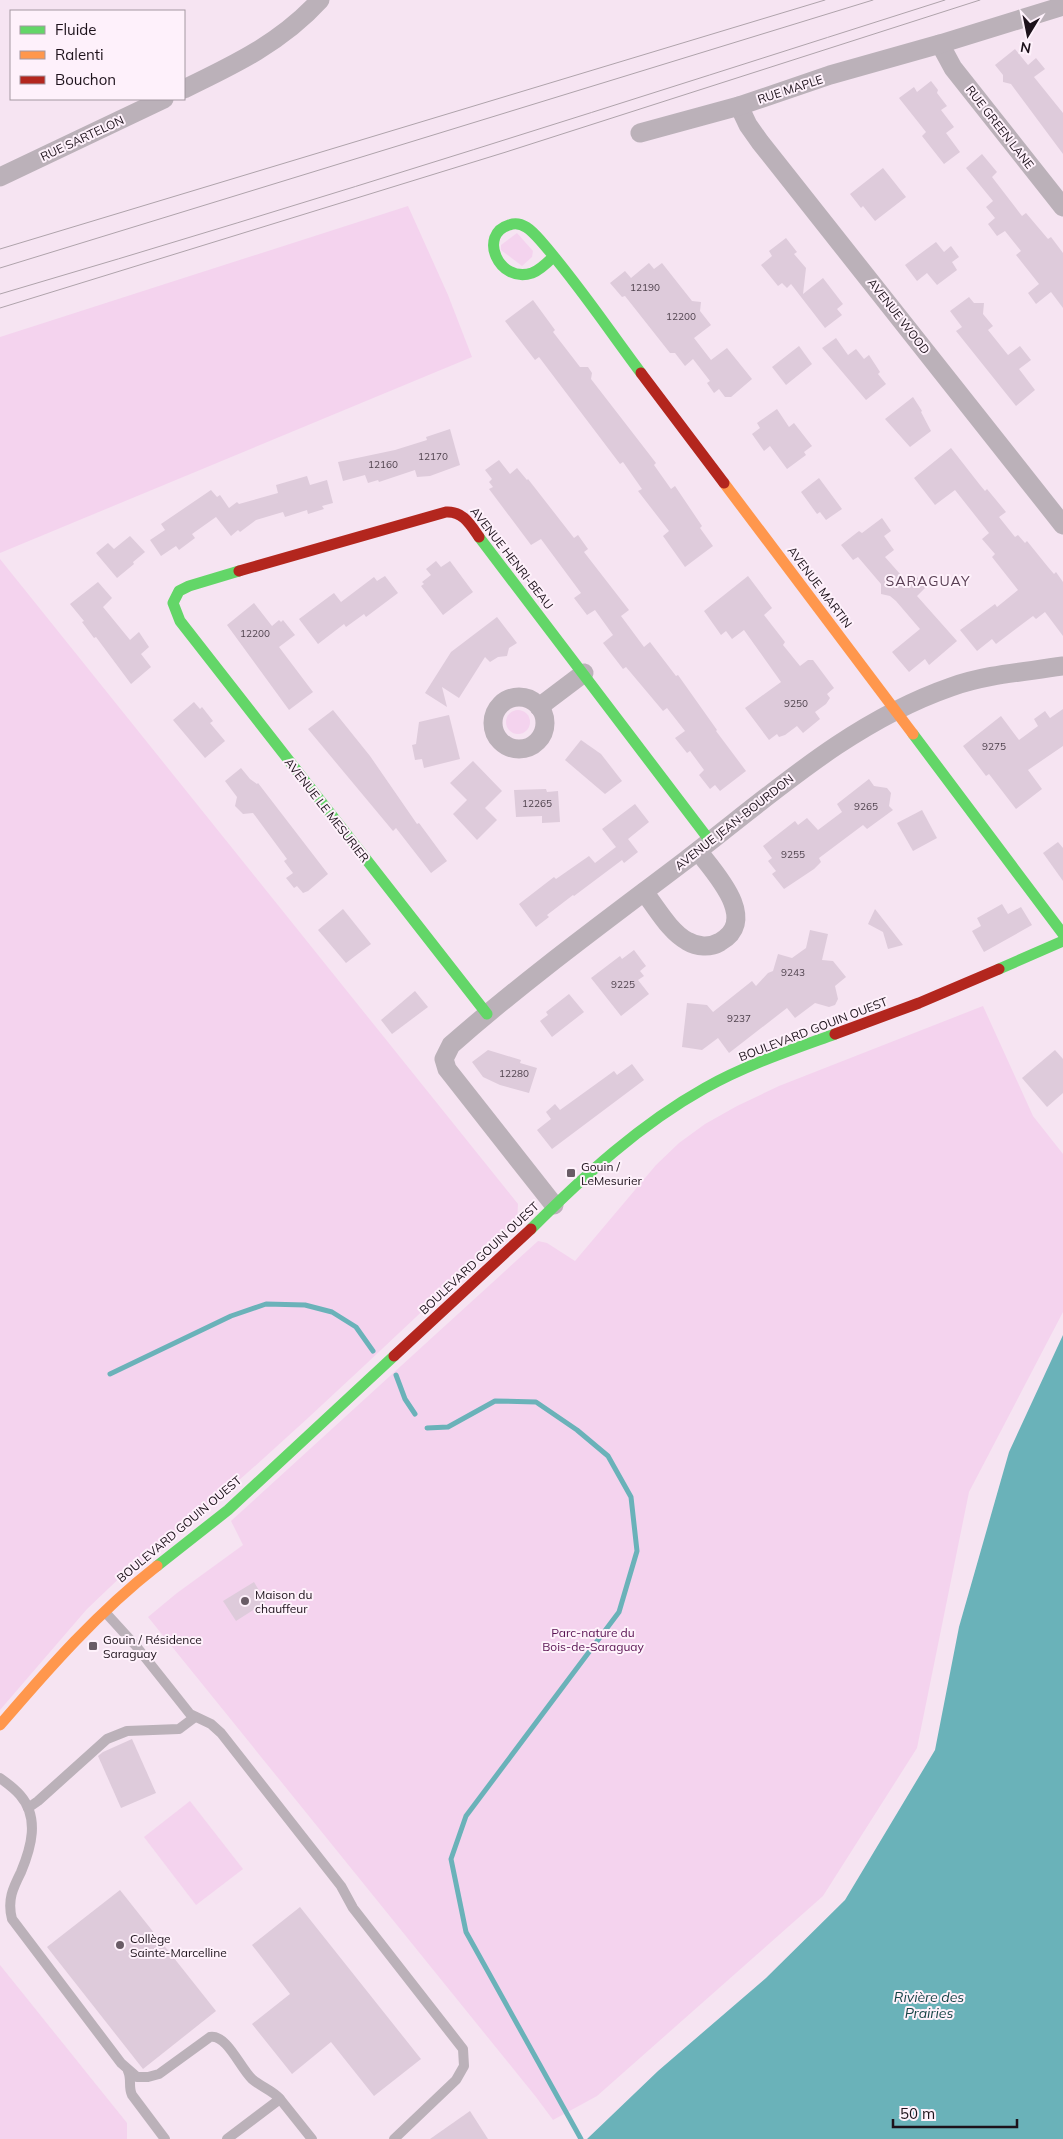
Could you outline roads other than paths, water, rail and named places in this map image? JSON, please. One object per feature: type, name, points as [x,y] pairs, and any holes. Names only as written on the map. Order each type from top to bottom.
[{"type":"street","points":[[185,88],[261,50],[289,29],[320,0]]},
{"type":"street","name":"RUE MAPLE","points":[[640,134],[739,106],[839,72],[940,44],[1063,6]]},
{"type":"street","name":"RUE GREEN LANE","points":[[940,44],[953,68],[1063,208]]},
{"type":"street","name":"RUE SARTELON","points":[[0,177],[162,100]]},
{"type":"street","name":"AVENUE WOOD","points":[[739,106],[748,125],[760,142],[1063,525]]},
{"type":"street","name":"AVENUE MARTIN","points":[[553,257],[532,272],[521,275],[510,273],[501,266],[494,253],[495,237],[506,224],[518,224],[529,229],[553,257],[897,711],[1063,934]]},
{"type":"street","name":"AVENUE HENRI-BEAU","points":[[173,603],[178,591],[190,586],[452,511],[465,518],[584,673],[704,846]]},
{"type":"street","name":"AVENUE LE MESURIER","points":[[173,603],[176,614],[184,627],[487,1014]]},
{"type":"street","name":"AVENUE JEAN-BOURDON","points":[[554,1205],[451,1076],[444,1064],[445,1054],[451,1045],[487,1014],[830,748],[876,720],[941,690],[966,682],[1063,666]]},
{"type":"street","points":[[539,707],[584,673]]},
{"type":"street","points":[[644,892],[675,930],[688,941],[697,946],[705,946],[721,941],[732,929],[735,921],[734,903],[720,880],[704,846]]},
{"type":"street","name":"BOULEVARD GOUIN OUEST","points":[[0,1725],[66,1649],[124,1592],[228,1510],[286,1454],[502,1258],[554,1205],[613,1151],[640,1130],[719,1081],[793,1049],[888,1016],[1063,941]]},
{"type":"lane","points":[[104,1612],[136,1646],[195,1717],[210,1724],[221,1734],[340,1886],[353,1908],[463,2049],[464,2066],[456,2080],[394,2139]]},
{"type":"lane","points":[[28,1808],[107,1739],[127,1731],[179,1729],[195,1717]]},
{"type":"lane","points":[[0,1778],[21,1796],[28,1808],[32,1828],[26,1860],[10,1895],[9,1903],[12,1919],[128,2071],[130,2077],[129,2088],[132,2095],[165,2139]]},
{"type":"lane","points":[[128,2071],[137,2076],[154,2076],[210,2037],[216,2036],[222,2040],[250,2078],[270,2090],[280,2099],[312,2139]]},
{"type":"lane","points":[[227,2139],[280,2099]]},
{"type":"water","name":"Rivière des Prairies","points":[[1063,1335],[1063,2139],[587,2139],[658,2071],[766,1978],[845,1900],[935,1750],[959,1627],[1009,1452]]},
{"type":"waterway","points":[[110,1374],[231,1316],[266,1304],[305,1305],[332,1312],[356,1327],[373,1351]]},
{"type":"waterway","points":[[396,1375],[405,1399],[415,1414]]},
{"type":"waterway","points":[[427,1428],[448,1427],[495,1401],[536,1402],[577,1430],[608,1456],[631,1497],[637,1551],[619,1612],[466,1816],[451,1859],[466,1932],[581,2139]]},
{"type":"tram line","points":[[0,249],[825,0]]},
{"type":"tram line","points":[[0,268],[873,0]]},
{"type":"tram line","points":[[0,294],[356,186],[945,0]]},
{"type":"tram line","points":[[0,308],[506,152],[980,0]]},
{"type":"place","name":"Gouin / LeMesurier","points":[[571,1173]]},
{"type":"place","name":"Maison du chauffeur","points":[[245,1601]]},
{"type":"place","name":"Gouin / Résidence Saraguay","points":[[93,1646]]},
{"type":"place","name":"Collège Sainte-Marcelline","points":[[120,1945]]},
{"type":"district","name":"SARAGUAY","points":[[928,581]]},
{"type":"park label","name":"Parc-nature du Bois-de-Saraguay","points":[[593,1639]]}]
